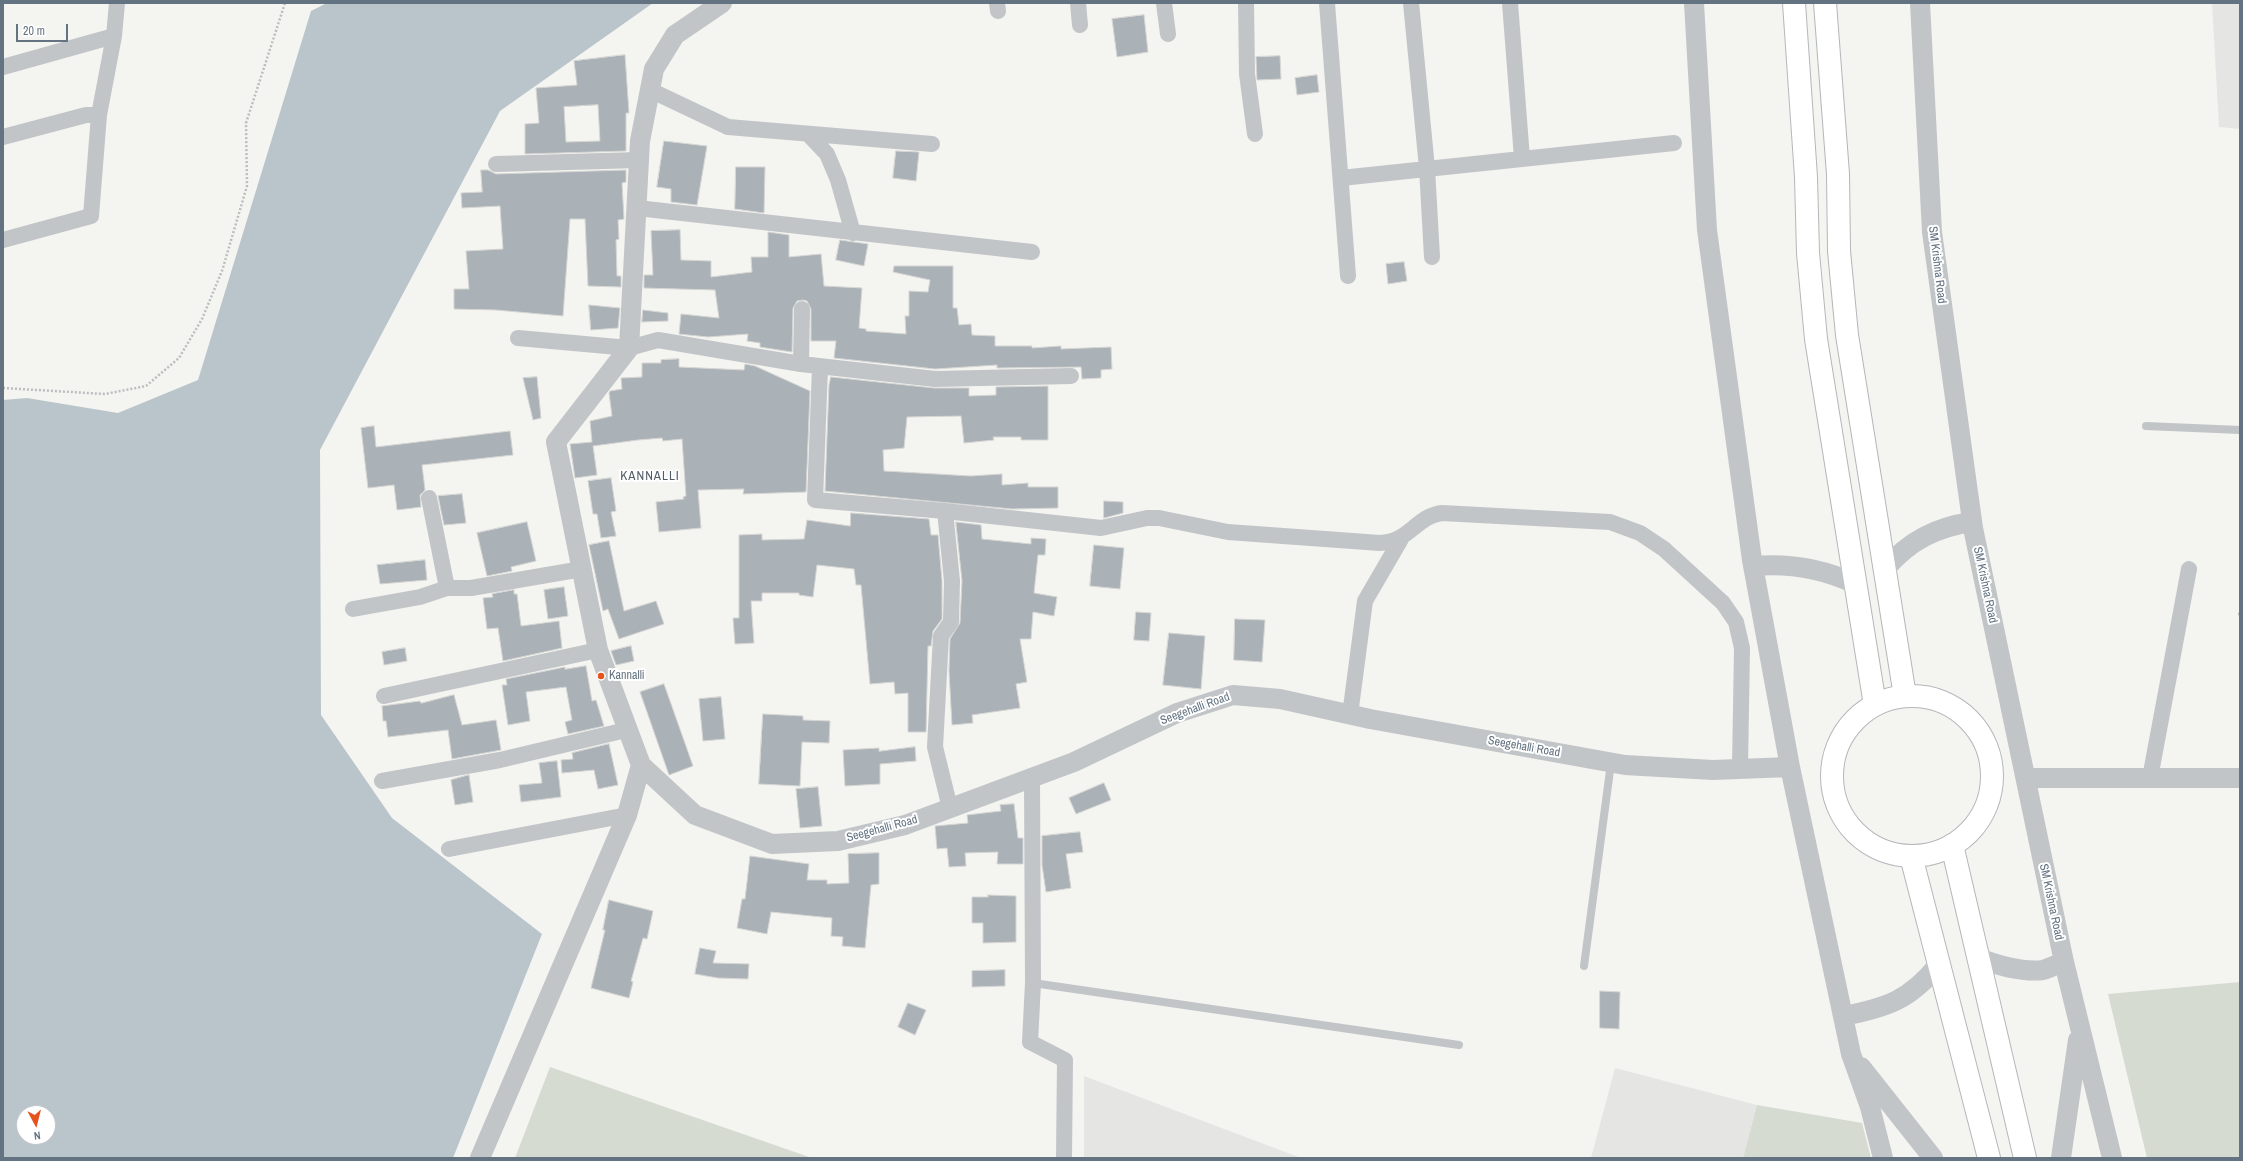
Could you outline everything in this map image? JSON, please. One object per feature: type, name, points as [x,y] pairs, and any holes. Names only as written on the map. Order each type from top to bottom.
[{"type":"highway","points":[[1794,3],[1806,176],[1810,292],[1816,339],[1875,705]]},
{"type":"highway","points":[[1825,3],[1838,174],[1838,243],[1841,289],[1847,335],[1905,696]]},
{"type":"highway","points":[[1905,696],[1931,698],[1959,711],[1980,733],[1988,753],[1992,774],[1987,803],[1973,828],[1952,845],[1936,852],[1911,856],[1893,854],[1866,842],[1845,821],[1833,795],[1832,766],[1841,738],[1860,715],[1875,705],[1886,700],[1905,696]]},
{"type":"highway","points":[[1952,845],[2025,1158]]},
{"type":"highway","points":[[1911,856],[1989,1158]]},
{"type":"street","points":[[3,240],[90,216],[100,115],[114,36],[117,3]]},
{"type":"street","points":[[480,1158],[627,815],[641,765],[626,730],[598,650],[556,442],[629,348],[640,141],[654,69],[676,35],[722,3]]},
{"type":"street","points":[[1078,3],[1080,25]]},
{"type":"street","points":[[1164,3],[1168,34]]},
{"type":"street","points":[[1246,3],[1247,74],[1255,134]]},
{"type":"street","points":[[1327,3],[1348,276]]},
{"type":"street","points":[[1411,3],[1427,168],[1432,257]]},
{"type":"street","points":[[1510,3],[1522,158]]},
{"type":"street","points":[[1694,3],[1707,230],[1753,566],[1790,767],[1851,1054],[1870,1107],[1883,1158]]},
{"type":"street","name":"SM Krishna Road","points":[[1920,3],[1932,232],[1972,522],[2064,962],[2079,1030],[2112,1158]]},
{"type":"street","points":[[3,67],[114,36]]},
{"type":"street","points":[[650,90],[728,127],[932,144]]},
{"type":"street","points":[[3,137],[86,115],[100,115]]},
{"type":"street","points":[[808,134],[827,154],[838,180],[853,233]]},
{"type":"street","points":[[1340,178],[1674,143]]},
{"type":"street","points":[[496,164],[639,160]]},
{"type":"street","points":[[637,208],[1032,252]]},
{"type":"street","points":[[801,364],[802,309]]},
{"type":"street","points":[[518,338],[629,348],[658,340],[820,367],[935,379],[1071,376]]},
{"type":"street","points":[[820,367],[815,500],[945,511],[1101,528],[1147,518],[1159,518],[1238,533],[1380,543],[1390,543],[1401,539],[1426,518],[1434,514],[1442,513],[1610,522],[1640,533],[1664,549],[1723,603],[1736,622],[1742,648],[1740,768]]},
{"type":"street","points":[[429,498],[447,588]]},
{"type":"street","points":[[945,511],[952,581],[951,622],[940,636],[934,747],[950,808]]},
{"type":"street","points":[[1884,569],[1907,546],[1921,537],[1947,526],[1972,522]]},
{"type":"street","points":[[1350,715],[1366,601],[1401,539]]},
{"type":"street","points":[[1753,566],[1776,565],[1805,567],[1839,576],[1855,584]]},
{"type":"street","points":[[353,609],[420,597],[447,588],[471,588],[582,569]]},
{"type":"street","points":[[2150,778],[2189,569]]},
{"type":"street","points":[[384,696],[598,650]]},
{"type":"street","name":"Seegehalli Road","points":[[641,765],[695,815],[772,844],[838,841],[905,826],[1074,762],[1177,713],[1233,695],[1280,699],[1350,715],[1611,763],[1713,770],[1790,767]]},
{"type":"street","points":[[382,781],[500,760],[626,730]]},
{"type":"street","points":[[1032,778],[1033,983],[1030,1042],[1065,1060],[1064,1158]]},
{"type":"street","points":[[2026,778],[2240,778]]},
{"type":"street","points":[[449,849],[627,815]]},
{"type":"street","points":[[1978,958],[2025,970],[2042,970],[2064,962]]},
{"type":"street","points":[[1843,1016],[1876,1010],[1891,1004],[1918,987],[1938,965]]},
{"type":"street","points":[[2061,1158],[2079,1030]]},
{"type":"street","points":[[1851,1054],[1933,1158]]},
{"type":"lane","points":[[2146,426],[2240,430]]},
{"type":"lane","points":[[1584,966],[1611,763]]},
{"type":"lane","points":[[1033,983],[1459,1045]]},
{"type":"path","points":[[3,388],[105,394],[146,386],[179,358],[202,319],[222,271],[247,186],[246,123],[285,3]]},
{"type":"shaded area","points":[[327,3],[653,3],[500,111],[320,450],[321,715],[392,818],[542,934],[453,1158],[3,1158],[3,400],[27,398],[118,413],[198,380],[311,11]]},
{"type":"shaded area","points":[[2212,3],[2240,3],[2240,129],[2219,127]]},
{"type":"shaded area","points":[[2240,982],[2240,1158],[2147,1158],[2108,994]]},
{"type":"shaded area","points":[[550,1067],[812,1158],[515,1158]]},
{"type":"shaded area","points":[[1615,1068],[1757,1105],[1743,1158],[1591,1158]]},
{"type":"shaded area","points":[[1084,1076],[1301,1158],[1084,1158]]},
{"type":"shaded area","points":[[1757,1105],[1862,1123],[1871,1158],[1743,1158]]},
{"type":"building","points":[[1144,15],[1148,52],[1117,57],[1112,19]]},
{"type":"building","points":[[625,55],[629,113],[626,113],[626,151],[525,154],[525,124],[539,123],[536,88],[577,85],[574,61]],"holes":[[[598,105],[600,141],[566,142],[564,107]]]},
{"type":"building","points":[[1280,56],[1281,79],[1257,80],[1256,57]]},
{"type":"building","points":[[1317,75],[1319,92],[1297,95],[1295,78]]},
{"type":"building","points":[[664,141],[707,146],[697,205],[671,202],[671,189],[657,187]]},
{"type":"building","points":[[896,151],[919,152],[916,181],[893,178]]},
{"type":"building","points":[[736,167],[765,167],[764,213],[735,209]]},
{"type":"building","points":[[481,170],[488,170],[496,174],[626,170],[626,182],[622,183],[624,219],[618,220],[619,239],[616,240],[617,276],[621,276],[621,287],[588,286],[585,219],[570,219],[563,316],[496,310],[454,309],[454,289],[469,289],[466,251],[503,249],[500,206],[462,208],[461,193],[482,192]]},
{"type":"building","points":[[680,230],[681,260],[711,261],[711,277],[752,272],[751,257],[768,257],[768,232],[789,235],[789,257],[821,254],[824,286],[862,288],[859,328],[866,329],[866,331],[906,334],[905,316],[909,316],[909,291],[928,292],[930,280],[893,272],[894,266],[953,266],[953,308],[957,308],[959,325],[971,324],[972,335],[995,336],[995,346],[1032,346],[1032,348],[1061,346],[1061,349],[1111,347],[1112,369],[1101,370],[1101,378],[1082,379],[1081,367],[997,368],[997,365],[935,369],[834,358],[836,341],[811,341],[811,309],[807,301],[803,300],[797,301],[793,308],[792,352],[760,347],[760,343],[747,341],[748,334],[708,337],[679,334],[681,314],[719,318],[715,290],[644,288],[644,275],[653,275],[651,231]]},
{"type":"building","points":[[840,240],[868,244],[864,266],[836,260]]},
{"type":"building","points":[[1404,262],[1407,281],[1388,284],[1386,264]]},
{"type":"building","points":[[589,305],[620,308],[618,328],[591,330]]},
{"type":"building","points":[[643,310],[668,313],[668,321],[642,322]]},
{"type":"building","points":[[679,359],[679,367],[744,370],[745,364],[755,366],[810,391],[806,492],[743,494],[744,489],[698,490],[701,528],[659,532],[656,502],[684,499],[683,497],[686,496],[682,439],[663,441],[662,438],[593,446],[597,475],[575,478],[570,444],[592,442],[590,421],[612,416],[609,393],[610,391],[622,389],[621,378],[642,377],[642,363],[661,363],[661,360]]},
{"type":"building","points":[[537,377],[541,418],[533,420],[523,378]]},
{"type":"building","points":[[831,377],[934,388],[969,388],[969,396],[996,395],[996,387],[1048,386],[1048,440],[1021,440],[1021,437],[993,437],[994,440],[964,443],[961,416],[907,417],[904,448],[883,450],[884,471],[971,476],[1002,474],[1002,485],[1028,483],[1028,487],[1058,487],[1058,508],[1012,509],[825,491],[829,385]]},
{"type":"building","points":[[374,426],[376,447],[510,431],[513,455],[422,465],[425,490],[420,495],[421,507],[397,510],[394,485],[368,488],[361,428]]},
{"type":"building","points":[[611,478],[616,511],[611,512],[616,536],[601,538],[597,514],[593,514],[588,481]]},
{"type":"building","points":[[462,494],[466,523],[444,525],[438,496]]},
{"type":"building","points":[[1104,501],[1123,502],[1123,513],[1104,518]]},
{"type":"building","points":[[851,513],[929,519],[931,535],[938,535],[942,581],[942,619],[933,631],[931,646],[928,646],[926,732],[908,732],[908,693],[895,694],[894,682],[870,684],[861,585],[856,585],[854,569],[817,565],[813,597],[799,595],[799,593],[762,593],[762,601],[751,601],[754,643],[735,644],[733,618],[739,618],[739,535],[762,534],[762,540],[804,539],[807,520],[850,526]]},
{"type":"building","points":[[527,522],[536,561],[511,567],[512,571],[487,576],[477,533]]},
{"type":"building","points":[[956,522],[981,525],[982,539],[1031,544],[1031,538],[1046,539],[1045,555],[1038,555],[1034,593],[1057,597],[1054,616],[1033,612],[1031,639],[1020,639],[1027,682],[1016,684],[1020,708],[972,715],[973,723],[952,725],[949,671],[950,639],[960,623],[962,581]]},
{"type":"building","points":[[609,541],[624,611],[656,601],[664,624],[619,639],[608,609],[603,611],[589,545]]},
{"type":"building","points":[[1094,545],[1124,548],[1120,589],[1090,586]]},
{"type":"building","points":[[425,560],[427,580],[380,584],[377,565]]},
{"type":"building","points":[[564,587],[568,616],[548,619],[544,590]]},
{"type":"building","points":[[514,590],[514,594],[517,594],[521,626],[559,621],[562,648],[503,661],[498,628],[487,629],[483,598],[493,597],[492,594]]},
{"type":"building","points":[[1136,612],[1151,613],[1149,641],[1134,640]]},
{"type":"building","points":[[1235,619],[1265,620],[1262,662],[1234,660]]},
{"type":"building","points":[[1169,633],[1205,636],[1201,689],[1163,685]]},
{"type":"building","points":[[631,646],[634,661],[616,665],[611,651]]},
{"type":"building","points":[[405,648],[407,661],[384,665],[382,652]]},
{"type":"building","points":[[586,666],[592,701],[596,700],[604,726],[568,734],[565,722],[572,720],[566,687],[526,692],[530,721],[508,725],[502,685],[507,685],[506,679],[565,667],[565,669]]},
{"type":"building","points":[[664,684],[693,766],[669,775],[640,692]]},
{"type":"building","points":[[454,695],[462,725],[496,720],[501,750],[452,759],[448,730],[388,737],[386,721],[383,721],[382,706],[420,701],[421,703]]},
{"type":"building","points":[[721,697],[725,739],[703,741],[699,699]]},
{"type":"building","points":[[763,714],[803,716],[803,720],[830,721],[829,743],[802,742],[800,786],[759,784]]},
{"type":"building","points":[[609,744],[618,785],[598,789],[594,770],[562,773],[561,760],[573,759],[572,753]]},
{"type":"building","points":[[915,747],[916,761],[880,764],[880,784],[845,786],[843,750],[879,748],[879,751]]},
{"type":"building","points":[[557,761],[561,797],[521,802],[519,785],[542,783],[539,763]]},
{"type":"building","points":[[469,775],[473,802],[455,805],[451,780]]},
{"type":"building","points":[[1104,783],[1111,800],[1076,814],[1069,798]]},
{"type":"building","points":[[818,787],[822,826],[800,828],[796,789]]},
{"type":"building","points":[[1014,804],[1018,838],[1023,838],[1023,864],[997,864],[998,852],[965,853],[966,866],[949,867],[947,848],[937,849],[935,826],[968,823],[967,815],[1001,811],[1000,805]]},
{"type":"building","points":[[1080,832],[1083,852],[1066,854],[1071,888],[1046,892],[1042,865],[1042,836]]},
{"type":"building","points":[[879,853],[879,884],[871,885],[865,948],[842,946],[843,937],[831,936],[832,918],[771,912],[767,934],[737,928],[742,899],[745,899],[750,856],[809,864],[807,880],[827,880],[827,884],[849,883],[848,854]]},
{"type":"building","points":[[988,895],[1016,896],[1016,942],[983,943],[983,923],[972,923],[972,897],[988,897]]},
{"type":"building","points":[[609,900],[653,911],[647,939],[643,938],[631,981],[633,982],[629,998],[591,988],[605,930],[603,930]]},
{"type":"building","points":[[700,948],[716,951],[713,963],[749,964],[748,979],[718,978],[695,974]]},
{"type":"building","points":[[1005,970],[1005,986],[972,987],[972,971]]},
{"type":"building","points":[[1600,991],[1620,992],[1619,1029],[1600,1028]]},
{"type":"building","points":[[908,1003],[926,1010],[915,1035],[898,1027]]},
{"type":"place","name":"Kannalli","points":[[601,676]]},
{"type":"district","name":"KANNALLI","points":[[650,477]]}]
